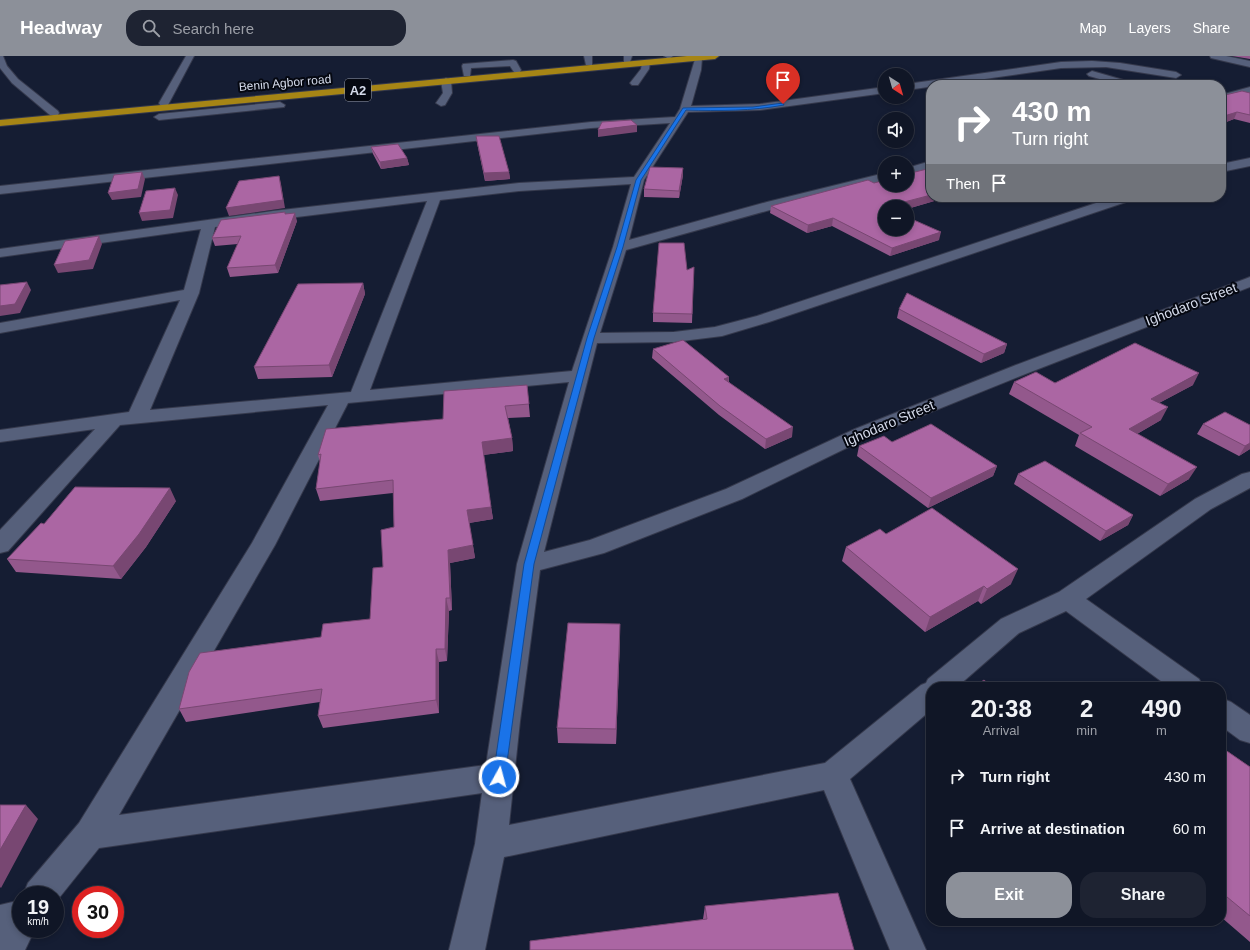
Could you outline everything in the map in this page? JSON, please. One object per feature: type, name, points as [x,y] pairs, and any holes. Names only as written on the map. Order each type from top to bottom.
[{"type":"highway","name":"Benin Agbor road","points":[[0,123],[225,106],[374,85],[513,63],[673,56]]},
{"type":"highway","name":"Benin Agbor road","points":[[0,118],[374,85],[446,81],[707,57]]},
{"type":"street","points":[[164,103],[190,56]]},
{"type":"street","points":[[1214,56],[1250,64]]},
{"type":"street","points":[[462,57],[466,70]]},
{"type":"street","points":[[467,950],[491,844],[529,564],[590,338],[620,247],[638,180],[671,132],[680,114],[697,70],[707,57]]},
{"type":"street","points":[[0,58],[1,64],[12,78],[32,97],[54,113]]},
{"type":"street","points":[[1040,60],[1113,80]]},
{"type":"street","points":[[635,83],[645,69],[646,63]]},
{"type":"street","points":[[964,80],[1079,64],[1096,64],[1176,75]]},
{"type":"street","points":[[441,103],[448,96],[449,89],[446,81]]},
{"type":"street","points":[[914,86],[926,85]]},
{"type":"street","points":[[1226,97],[1250,90]]},
{"type":"street","points":[[0,190],[591,125],[714,110],[753,108],[878,91]]},
{"type":"street","points":[[159,117],[225,106],[280,105]]},
{"type":"street","points":[[1226,167],[1250,162]]},
{"type":"street","points":[[914,170],[926,166]]},
{"type":"street","points":[[620,247],[772,205],[878,179]]},
{"type":"street","points":[[0,253],[273,215],[519,187],[638,180]]},
{"type":"street","points":[[47,886],[90,834],[349,398],[435,197]]},
{"type":"street","points":[[590,338],[674,336],[716,332],[763,319],[1112,202]]},
{"type":"street","points":[[137,417],[191,293],[208,224]]},
{"type":"street","name":"Ighodaro Street","points":[[529,564],[596,547],[734,494],[862,433],[1037,363],[1250,282]]},
{"type":"street","points":[[0,328],[191,293]]},
{"type":"street","points":[[0,436],[137,417],[580,376]]},
{"type":"street","points":[[0,545],[112,421]]},
{"type":"street","points":[[944,682],[1010,626],[1068,599],[1203,504],[1250,479]]},
{"type":"street","points":[[1068,599],[1182,682]]},
{"type":"street","points":[[491,844],[833,775],[926,697]]},
{"type":"street","points":[[1226,714],[1250,731]]},
{"type":"street","points":[[833,775],[908,950]]},
{"type":"street","points":[[90,834],[499,777]]},
{"type":"street","points":[[0,922],[12,919]]},
{"type":"street","points":[[7,950],[13,938]]},
{"type":"building","points":[[1242,91],[1250,93],[1250,115],[1237,112],[1226,115],[1226,95]]},
{"type":"building","points":[[631,120],[637,125],[598,130],[602,122]]},
{"type":"building","points":[[476,136],[499,136],[509,172],[484,173]]},
{"type":"building","points":[[398,144],[407,158],[380,162],[371,147]]},
{"type":"building","points":[[650,167],[683,168],[679,191],[644,189]]},
{"type":"building","points":[[926,169],[926,196],[912,200],[878,200],[878,236],[914,236],[914,220],[941,232],[892,248],[833,218],[808,225],[771,206],[868,180],[874,183],[878,182],[878,192],[914,192],[914,172]]},
{"type":"building","points":[[142,172],[138,189],[108,193],[114,175]]},
{"type":"building","points":[[279,176],[283,200],[226,208],[239,181]]},
{"type":"building","points":[[175,188],[170,210],[139,213],[146,191]]},
{"type":"building","points":[[285,212],[285,214],[295,213],[275,265],[227,268],[241,236],[212,238],[221,220]]},
{"type":"building","points":[[99,236],[89,260],[54,265],[65,241]]},
{"type":"building","points":[[659,243],[684,243],[687,270],[694,267],[692,314],[653,313]]},
{"type":"building","points":[[27,282],[15,304],[0,306],[0,285]]},
{"type":"building","points":[[363,283],[329,365],[254,367],[298,284]]},
{"type":"building","points":[[907,293],[1007,344],[984,354],[899,309]]},
{"type":"building","points":[[683,340],[729,377],[724,379],[793,427],[766,439],[720,406],[653,349]]},
{"type":"building","points":[[1135,343],[1199,373],[1151,399],[1168,407],[1129,429],[1197,467],[1168,484],[1080,433],[1092,427],[1014,382],[1036,372],[1055,383]]},
{"type":"building","points":[[527,385],[529,404],[505,406],[512,438],[482,442],[491,507],[467,510],[473,545],[448,550],[450,598],[446,598],[445,649],[436,649],[436,700],[318,716],[322,689],[179,709],[189,672],[200,653],[321,637],[323,624],[370,619],[373,568],[383,567],[381,530],[394,527],[393,480],[316,489],[321,454],[318,455],[326,429],[443,419],[444,391]]},
{"type":"building","points":[[1225,412],[1250,425],[1250,443],[1245,446],[1203,424]]},
{"type":"building","points":[[931,424],[997,466],[931,498],[859,446],[884,436],[892,442]]},
{"type":"building","points":[[1045,461],[1133,515],[1106,531],[1018,474]]},
{"type":"building","points":[[75,487],[170,488],[139,534],[113,566],[7,559],[41,523],[44,524]]},
{"type":"building","points":[[932,508],[1018,569],[987,589],[984,586],[930,617],[846,547],[880,529],[886,534]]},
{"type":"building","points":[[568,623],[620,624],[616,729],[557,728]]},
{"type":"building","points":[[1226,750],[1250,767],[1250,916],[1226,896]]},
{"type":"building","points":[[0,805],[26,805],[0,850]]},
{"type":"building","points":[[838,893],[854,950],[530,950],[530,941],[707,919],[705,906]]},
{"type":"route","points":[[499,777],[529,564],[590,338],[620,247],[638,180],[671,132],[676,120],[685,109],[714,110],[753,108],[783,104]]}]
